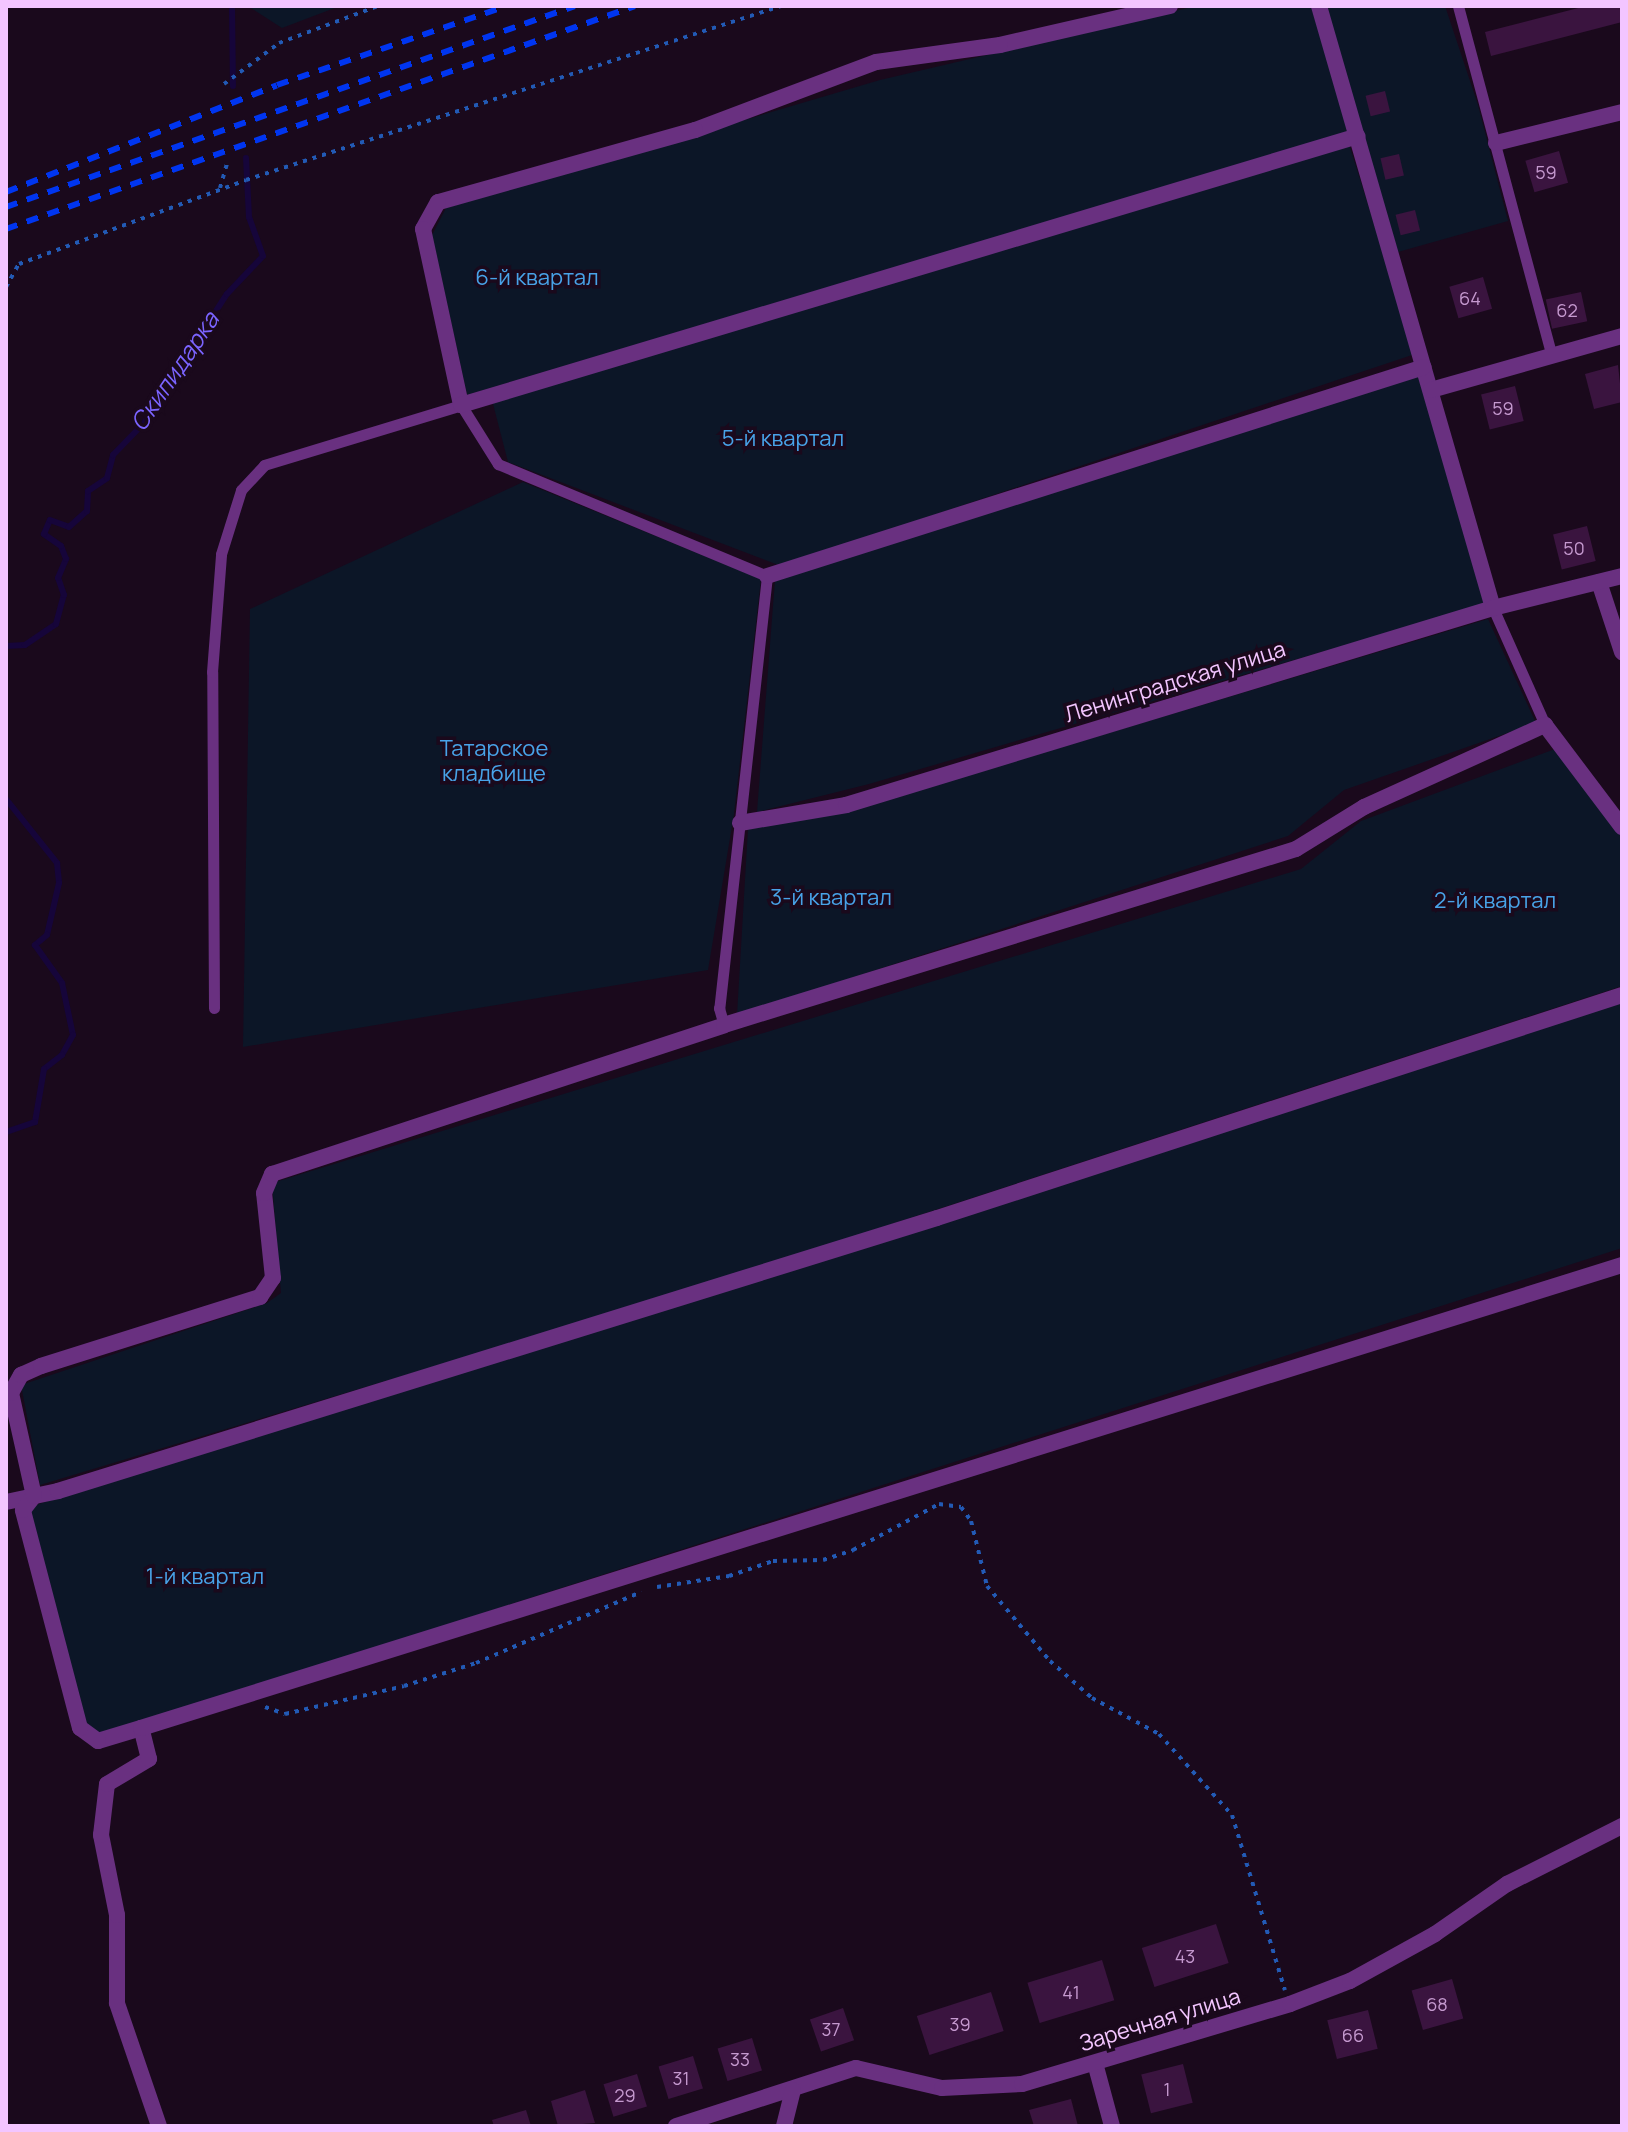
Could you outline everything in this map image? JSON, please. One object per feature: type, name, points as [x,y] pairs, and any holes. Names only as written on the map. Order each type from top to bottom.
[{"type":"street","points":[[1170,6],[1000,45],[876,62],[695,130],[438,202],[423,229],[461,405],[1358,136]]},
{"type":"street","points":[[1319,6],[1493,608]]},
{"type":"street","points":[[1496,143],[1622,112]]},
{"type":"street","points":[[1431,390],[1551,353],[1622,336]]},
{"type":"street","points":[[767,576],[1424,367]]},
{"type":"street","name":"Ленинградская улица","points":[[740,823],[846,805],[1493,608],[1622,576]]},
{"type":"street","points":[[1599,582],[1622,652]]},
{"type":"street","points":[[34,1496],[11,1393],[14,1382],[41,1366],[260,1297],[273,1278],[264,1193],[272,1174],[724,1025],[1296,849],[1364,807],[1545,725],[1622,827]]},
{"type":"street","points":[[6,1502],[34,1496],[937,1218],[1622,995]]},
{"type":"street","points":[[34,1496],[23,1510],[80,1728],[98,1741],[1622,1265]]},
{"type":"street","points":[[141,1728],[149,1759],[107,1784],[101,1835],[117,1915],[117,2003],[159,2126]]},
{"type":"street","name":"Заречная улица","points":[[676,2126],[856,2068],[942,2088],[1022,2084],[1290,2004],[1350,1981],[1435,1934],[1507,1884],[1622,1826]]},
{"type":"street","points":[[1095,2063],[1112,2126]]},
{"type":"street","points":[[784,2126],[793,2090]]},
{"type":"lane","points":[[1458,6],[1551,353]]},
{"type":"lane","points":[[214,1008],[212,672],[221,554],[241,490],[264,465],[461,405],[498,464],[767,576],[719,1008],[724,1025]]},
{"type":"lane","points":[[1493,608],[1545,725]]},
{"type":"path","points":[[224,84],[279,43],[378,6]]},
{"type":"path","points":[[6,287],[19,264],[220,189],[781,6]]},
{"type":"path","points":[[220,189],[228,160]]},
{"type":"path","points":[[250,1694],[269,1710],[285,1714],[404,1686],[476,1663],[643,1590],[729,1576],[773,1561],[823,1560],[853,1550],[939,1504],[961,1507],[971,1521],[987,1586],[1050,1661],[1092,1698],[1159,1734],[1232,1815],[1290,2004]]},
{"type":"green space","points":[[248,6],[340,6],[282,28]]},
{"type":"green space","name":"6-й квартал","points":[[1196,6],[1311,6],[1349,132],[467,395],[432,235],[446,208],[880,80]]},
{"type":"green space","points":[[1325,6],[1445,6],[1478,105],[1508,221],[1398,252]]},
{"type":"green space","name":"5-й квартал","points":[[1349,144],[1415,354],[781,566],[508,462],[492,400]]},
{"type":"green space","points":[[1419,376],[1486,604],[869,784],[757,812],[775,580]]},
{"type":"green space","name":"Татарское кладбище","points":[[523,482],[761,579],[734,814],[708,970],[243,1047],[250,609]]},
{"type":"green space","name":"3-й квартал","points":[[1488,619],[1536,723],[1344,790],[1288,836],[737,1015],[748,829],[849,811]]},
{"type":"green space","name":"2-й квартал","points":[[1555,749],[1622,836],[1622,986],[717,1281],[40,1485],[21,1385],[267,1303],[281,1293],[272,1183],[1301,869],[1361,821]]},
{"type":"green space","name":"1-й квартал","points":[[1622,1001],[1622,1248],[90,1739],[29,1507],[721,1291]]},
{"type":"building","points":[[1586,6],[1622,6],[1622,22],[1491,56],[1485,32]]},
{"type":"building","points":[[1385,91],[1390,111],[1371,116],[1366,96]]},
{"type":"building","points":[[1559,151],[1568,183],[1534,192],[1525,161]]},
{"type":"building","points":[[1399,154],[1404,175],[1385,180],[1380,158]]},
{"type":"building","points":[[1415,210],[1420,230],[1401,235],[1396,215]]},
{"type":"building","points":[[1483,277],[1492,309],[1458,318],[1449,287]]},
{"type":"building","points":[[1581,292],[1587,321],[1552,329],[1546,299]]},
{"type":"building","points":[[1618,365],[1622,402],[1594,409],[1585,374]]},
{"type":"building","points":[[1515,386],[1524,421],[1490,429],[1481,394]]},
{"type":"building","points":[[1587,526],[1596,561],[1562,569],[1553,534]]},
{"type":"building","points":[[1216,1924],[1229,1963],[1154,1987],[1142,1948]]},
{"type":"building","points":[[1102,1960],[1114,2000],[1040,2023],[1027,1983]]},
{"type":"building","points":[[1452,1979],[1463,2018],[1423,2030],[1412,1991]]},
{"type":"building","points":[[991,1992],[1004,2031],[929,2055],[917,2016]]},
{"type":"building","points":[[843,2008],[854,2040],[821,2052],[810,2019]]},
{"type":"building","points":[[1368,2010],[1378,2049],[1337,2059],[1327,2020]]},
{"type":"building","points":[[752,2038],[762,2071],[728,2081],[718,2049]]},
{"type":"building","points":[[693,2056],[703,2089],[669,2099],[659,2067]]},
{"type":"building","points":[[1183,2064],[1193,2103],[1151,2113],[1141,2074]]},
{"type":"building","points":[[637,2074],[647,2107],[613,2117],[604,2084]]},
{"type":"building","points":[[585,2090],[595,2123],[558,2126],[551,2101]]},
{"type":"building","points":[[1071,2099],[1078,2126],[1034,2126],[1029,2110]]},
{"type":"building","points":[[526,2110],[531,2126],[494,2126],[492,2120]]},
{"type":"waterway","name":"Скипидарка","points":[[232,6],[233,86]]},
{"type":"waterway","name":"Скипидарка","points":[[6,646],[25,645],[56,624],[64,595],[58,578],[66,559],[61,546],[44,534],[50,520],[69,527],[87,511],[88,491],[107,478],[113,455],[145,422],[227,294],[263,256],[249,217],[246,158]]},
{"type":"waterway","name":"Скипидарка","points":[[6,799],[57,863],[59,883],[47,935],[35,945],[62,983],[73,1035],[62,1055],[44,1069],[35,1122],[6,1132]]},
{"type":"railway","points":[[6,192],[277,85],[506,6]]},
{"type":"railway","points":[[6,207],[575,6]]},
{"type":"railway","points":[[6,229],[635,6]]}]
